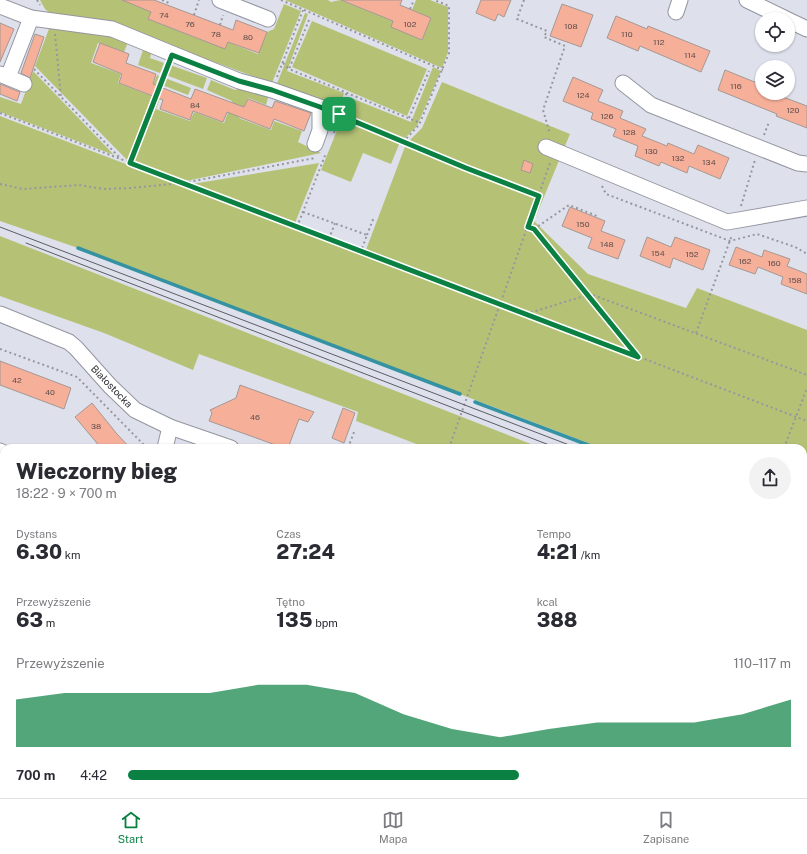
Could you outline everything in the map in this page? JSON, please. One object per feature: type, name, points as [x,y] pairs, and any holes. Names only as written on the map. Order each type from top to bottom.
[{"type":"street","points":[[220,0],[268,19]]},
{"type":"street","points":[[747,0],[771,12]]},
{"type":"street","points":[[0,6],[31,18],[112,29],[172,55],[239,81],[272,90],[320,107],[321,151]]},
{"type":"street","points":[[24,84],[4,75],[31,18]]},
{"type":"street","points":[[795,24],[807,29]]},
{"type":"street","points":[[623,84],[651,105],[798,163],[807,164]]},
{"type":"street","points":[[550,144],[727,222],[807,208]]},
{"type":"street","name":"Białostocka","points":[[0,314],[69,342],[135,410],[170,427],[219,444]]},
{"type":"street","points":[[166,444],[170,427]]},
{"type":"path","points":[[162,0],[169,3]]},
{"type":"path","points":[[194,15],[200,0]]},
{"type":"path","points":[[280,0],[443,70]]},
{"type":"path","points":[[410,9],[414,0]]},
{"type":"path","points":[[403,142],[420,123],[449,53],[449,6],[434,0]]},
{"type":"path","points":[[450,444],[539,196],[550,144],[550,132],[543,110],[565,46],[544,37],[547,31],[517,19],[524,0]]},
{"type":"path","points":[[275,82],[303,10]]},
{"type":"path","points":[[290,69],[309,20]]},
{"type":"path","points":[[53,21],[61,97]]},
{"type":"path","points":[[130,163],[172,55]]},
{"type":"path","points":[[282,63],[290,69],[420,123]]},
{"type":"path","points":[[34,69],[121,159]]},
{"type":"path","points":[[409,118],[429,72]]},
{"type":"path","points":[[332,138],[347,92]]},
{"type":"path","points":[[320,107],[539,196]]},
{"type":"path","points":[[0,113],[807,421]]},
{"type":"path","points":[[0,184],[24,189],[79,185],[104,189],[183,183],[321,151]]},
{"type":"path","points":[[297,227],[321,151]]},
{"type":"path","points":[[534,229],[569,205],[597,216]]},
{"type":"path","points":[[302,212],[367,235]]},
{"type":"path","points":[[361,251],[374,217]]},
{"type":"path","points":[[329,239],[335,223]]},
{"type":"path","points":[[528,227],[534,229],[638,357]]},
{"type":"path","points":[[524,314],[588,295],[593,295],[807,375]]},
{"type":"path","points":[[0,349],[77,377],[143,444]]},
{"type":"path","points":[[786,444],[807,388]]},
{"type":"path","points":[[350,444],[354,432]]},
{"type":"green space","points":[[40,0],[123,0],[151,12],[148,19],[225,49],[228,42],[258,54],[267,32],[274,29],[284,4],[301,11],[272,83],[113,25],[51,14],[45,9]]},
{"type":"green space","points":[[285,0],[328,0],[331,2],[340,0],[393,21],[391,27],[422,40],[431,18],[412,10],[416,0],[430,0],[448,7],[448,52],[442,68]]},
{"type":"green space","points":[[305,13],[308,14],[287,71],[344,93],[339,111],[276,86]]},
{"type":"green space","points":[[312,21],[427,69],[407,116],[292,67]]},
{"type":"green space","points":[[50,26],[106,33],[128,42],[124,52],[98,43],[91,63],[121,74],[118,83],[149,95],[157,75],[159,76],[128,161],[35,66]]},
{"type":"green space","points":[[144,47],[152,50],[150,58],[164,63],[160,73],[138,65]]},
{"type":"green space","points":[[170,65],[207,78],[203,89],[166,75]]},
{"type":"green space","points":[[433,67],[441,71],[417,126],[404,139],[342,113],[347,99],[350,101],[351,98],[411,122]]},
{"type":"green space","points":[[33,71],[114,155],[0,112],[0,97],[21,104]]},
{"type":"green space","points":[[165,78],[191,88],[188,95],[162,85]]},
{"type":"green space","points":[[211,80],[235,90],[248,86],[269,94],[266,105],[248,98],[239,118],[271,130],[274,121],[302,131],[298,142],[321,153],[186,181],[133,162],[160,89],[163,90],[156,109],[190,121],[194,112],[224,123],[232,101],[207,90]]},
{"type":"green space","points":[[442,82],[570,134],[534,221],[588,274],[686,308],[697,288],[807,330],[807,444],[591,444],[75,247],[0,221],[0,116],[364,255],[406,144],[422,128]]},
{"type":"green space","points":[[342,118],[400,142],[391,164],[363,153],[351,182],[321,170]]},
{"type":"green space","points":[[319,163],[295,223],[192,184]]},
{"type":"green space","points":[[0,236],[531,444],[416,444],[356,421],[358,412],[199,354],[193,370],[104,333],[0,296]]},
{"type":"building","points":[[122,0],[154,0],[233,30],[236,20],[267,32],[259,53],[228,42],[225,49],[148,19],[151,12]]},
{"type":"building","points":[[341,0],[402,0],[400,5],[431,18],[422,40],[391,27],[393,21]]},
{"type":"building","points":[[481,0],[511,0],[504,17],[498,14],[495,21],[476,13]]},
{"type":"building","points":[[562,4],[593,15],[581,47],[550,36]]},
{"type":"building","points":[[616,16],[647,29],[648,26],[710,51],[701,72],[640,46],[638,51],[607,38]]},
{"type":"building","points":[[0,23],[14,29],[0,62]]},
{"type":"building","points":[[35,34],[44,37],[30,78],[21,73]]},
{"type":"building","points":[[100,43],[129,54],[126,63],[156,74],[153,84],[191,99],[195,89],[244,107],[248,99],[272,108],[275,101],[311,113],[304,131],[274,119],[270,129],[227,112],[223,122],[193,111],[190,120],[160,109],[163,100],[119,83],[122,74],[93,62]]},
{"type":"building","points":[[725,70],[755,82],[755,100],[791,100],[807,106],[807,128],[776,116],[777,114],[718,90]]},
{"type":"building","points":[[573,77],[603,90],[598,101],[623,111],[620,118],[646,129],[642,136],[667,146],[668,143],[694,154],[698,145],[729,158],[720,179],[689,166],[687,173],[661,162],[659,166],[635,156],[638,146],[613,136],[616,129],[591,119],[593,113],[563,101]]},
{"type":"building","points":[[0,84],[20,92],[17,101],[0,94]]},
{"type":"building","points":[[524,160],[533,164],[530,173],[521,170]]},
{"type":"building","points":[[570,207],[605,221],[601,231],[625,240],[618,259],[588,248],[592,238],[562,226]]},
{"type":"building","points":[[647,237],[671,247],[675,237],[710,250],[703,270],[673,258],[670,268],[640,256]]},
{"type":"building","points":[[736,247],[762,257],[764,250],[790,259],[787,266],[807,274],[807,294],[781,284],[783,277],[758,267],[755,274],[729,265]]},
{"type":"building","points":[[0,361],[71,388],[64,409],[0,385]]},
{"type":"building","points":[[240,385],[314,412],[308,422],[299,419],[290,444],[273,444],[209,421],[212,413],[210,410],[236,398]]},
{"type":"building","points":[[92,403],[126,444],[98,444],[75,417]]},
{"type":"building","points":[[343,408],[355,413],[344,443],[332,438]]},
{"type":"waterway","points":[[78,248],[460,394]]},
{"type":"waterway","points":[[475,402],[585,444]]},
{"type":"tram line","points":[[0,227],[567,444]]},
{"type":"tram line","points":[[26,243],[547,444]]},
{"type":"route","points":[[172,55],[239,81],[272,90],[339,114],[340,116],[466,168],[539,196],[528,227],[534,229],[638,357],[130,163],[172,55]]}]
